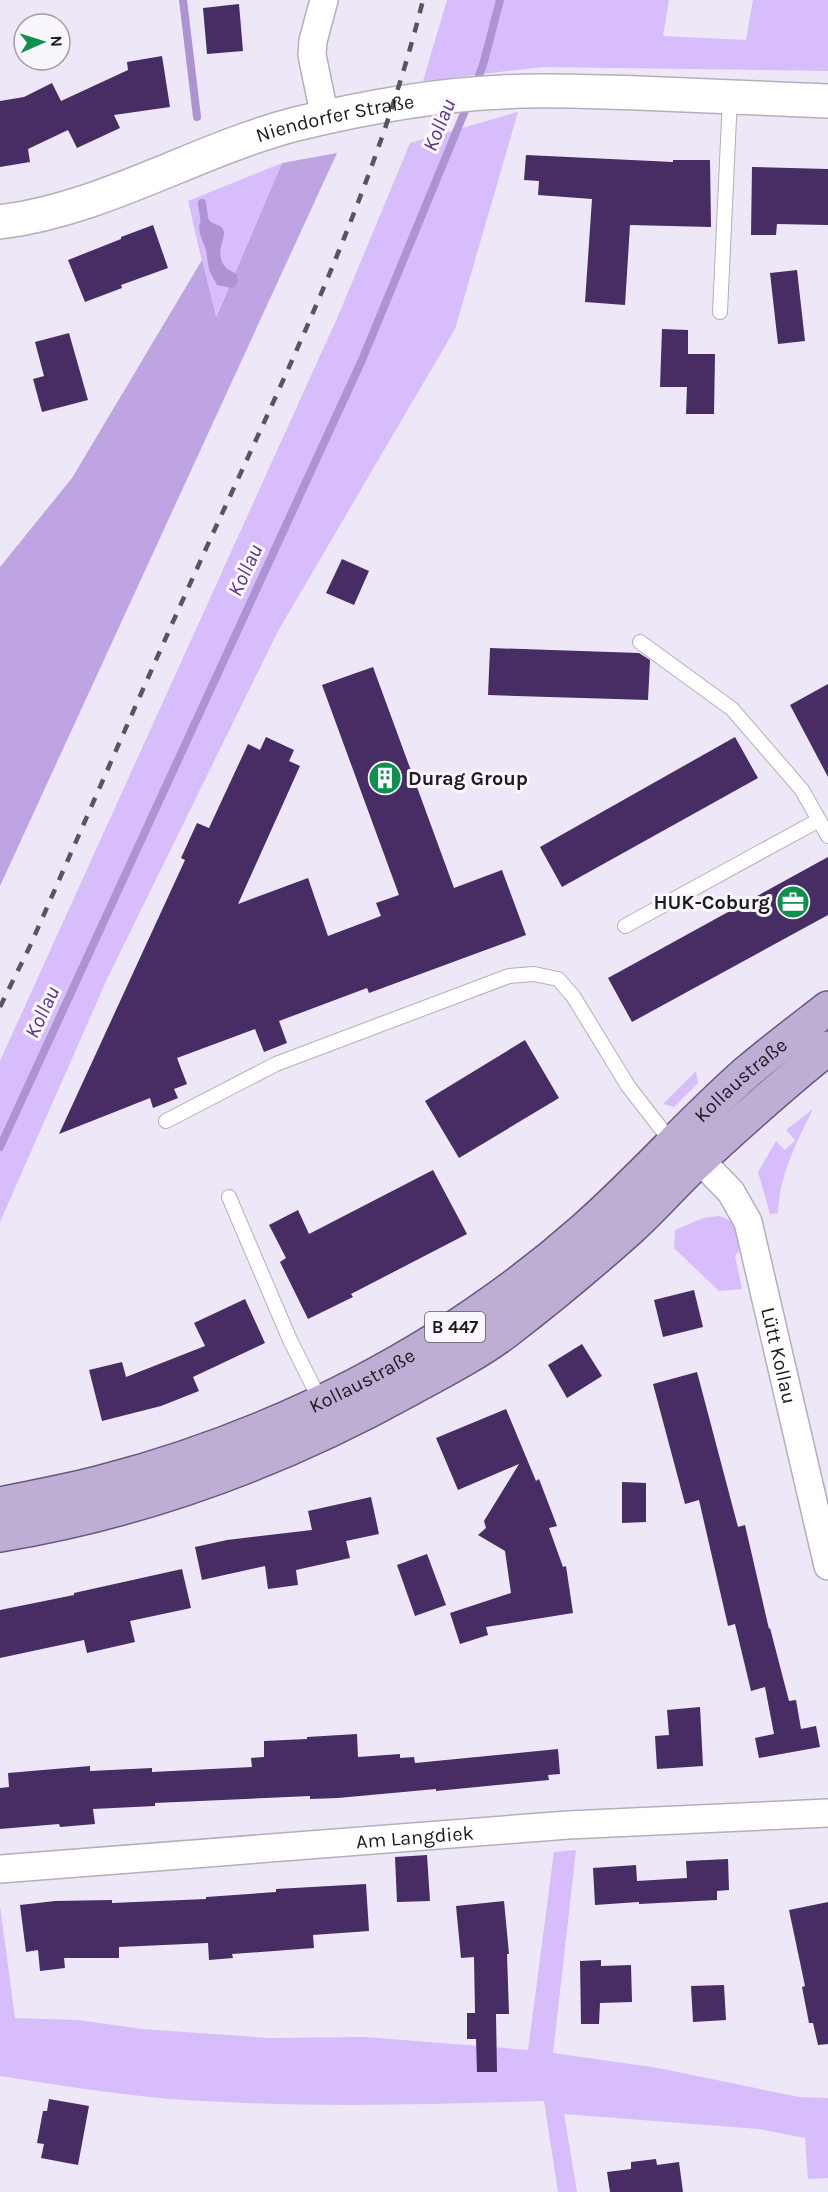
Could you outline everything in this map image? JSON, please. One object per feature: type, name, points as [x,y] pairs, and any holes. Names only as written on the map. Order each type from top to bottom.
[{"type":"main road","name":"Niendorfer Straße","points":[[0,222],[84,202],[235,143],[277,130],[325,118],[439,98],[487,93],[559,91],[828,101]]},
{"type":"main road","name":"Kollaustraße","points":[[0,1535],[188,1490],[265,1460],[353,1421],[434,1376],[506,1332],[634,1226],[686,1152],[748,1072],[828,1008]]},
{"type":"main road","name":"Kollaustraße","points":[[0,1504],[95,1484],[188,1456],[260,1430],[321,1402],[398,1362],[463,1323],[507,1291],[584,1229],[686,1152],[778,1088],[828,1048]]},
{"type":"street","points":[[324,0],[313,41],[312,55],[325,118]]},
{"type":"street","name":"Lütt Kollau","points":[[686,1152],[731,1192],[748,1222],[828,1566]]},
{"type":"street","name":"Am Langdiek","points":[[0,1869],[568,1825],[828,1813]]},
{"type":"lane","points":[[720,312],[730,97]]},
{"type":"lane","points":[[640,642],[732,710],[802,790],[828,836]]},
{"type":"lane","points":[[625,926],[819,820]]},
{"type":"lane","points":[[166,1121],[276,1064],[509,976],[534,974],[558,979],[573,996],[628,1086],[686,1152]]},
{"type":"lane","points":[[229,1197],[290,1340],[321,1402]]},
{"type":"shaded area","points":[[447,0],[669,0],[663,36],[746,40],[753,0],[828,0],[828,71],[543,67],[423,81]]},
{"type":"shaded area","points":[[518,112],[455,329],[278,631],[107,979],[0,1222],[0,1061],[339,314],[410,143]]},
{"type":"shaded area","points":[[337,153],[0,886],[0,567],[72,478],[202,260],[216,317],[282,163]]},
{"type":"shaded area","points":[[282,163],[215,318],[188,201]]},
{"type":"shaded area","points":[[204,215],[223,229],[220,257],[225,266],[236,274],[238,281],[235,287],[217,285],[209,270],[199,226]]},
{"type":"shaded area","points":[[696,1071],[698,1083],[674,1107],[663,1104]]},
{"type":"shaded area","points":[[813,1109],[785,1172],[778,1213],[770,1214],[758,1172],[776,1141],[785,1150],[795,1140],[786,1130]]},
{"type":"shaded area","points":[[719,1216],[732,1223],[739,1236],[742,1247],[735,1256],[742,1289],[719,1291],[674,1248],[675,1230],[703,1218]]},
{"type":"shaded area","points":[[576,1850],[553,2053],[658,2068],[799,2097],[828,2098],[828,2178],[808,2179],[805,2138],[759,2129],[564,2114],[577,2192],[558,2192],[544,2101],[358,2105],[218,2102],[128,2095],[0,2076],[0,1906],[15,2018],[78,2020],[142,2029],[269,2038],[365,2037],[528,2050],[554,1852]]},
{"type":"building","points":[[239,4],[243,51],[207,54],[203,8]]},
{"type":"building","points":[[162,56],[170,107],[114,115],[120,128],[77,148],[68,130],[28,149],[30,162],[0,167],[0,101],[24,97],[52,83],[61,101],[128,70],[127,62]]},
{"type":"building","points":[[526,155],[673,162],[673,160],[710,160],[711,227],[630,225],[625,305],[585,302],[592,199],[538,195],[539,181],[524,180]]},
{"type":"building","points":[[752,167],[828,169],[828,225],[777,224],[776,235],[751,235]]},
{"type":"building","points":[[153,225],[168,268],[121,285],[122,288],[85,302],[68,260]]},
{"type":"building","points":[[797,270],[805,341],[778,344],[770,273]]},
{"type":"building","points":[[662,329],[688,330],[688,354],[715,354],[714,414],[686,414],[687,387],[660,387]]},
{"type":"building","points":[[69,333],[88,400],[42,412],[33,379],[44,376],[35,342]]},
{"type":"building","points":[[342,559],[369,571],[354,605],[326,593]]},
{"type":"building","points":[[490,648],[639,653],[650,660],[648,700],[488,695]]},
{"type":"building","points":[[373,667],[454,888],[502,870],[526,935],[369,993],[367,988],[279,1021],[287,1043],[264,1052],[255,1029],[177,1058],[187,1084],[174,1089],[178,1098],[153,1108],[150,1098],[59,1134],[185,860],[181,858],[197,823],[209,828],[248,744],[260,750],[266,737],[294,750],[289,761],[300,766],[238,904],[308,878],[328,936],[381,916],[376,903],[399,895],[322,685]]},
{"type":"building","points":[[828,684],[828,777],[790,705]]},
{"type":"building","points":[[735,737],[758,778],[562,887],[540,847]]},
{"type":"building","points":[[828,857],[828,915],[632,1022],[608,978]]},
{"type":"building","points":[[525,1040],[559,1098],[459,1158],[425,1101]]},
{"type":"building","points":[[433,1170],[467,1234],[351,1294],[353,1297],[308,1319],[280,1262],[286,1258],[269,1225],[298,1210],[309,1234]]},
{"type":"building","points":[[694,1290],[703,1327],[663,1337],[654,1300]]},
{"type":"building","points":[[245,1299],[265,1343],[193,1377],[199,1391],[161,1406],[102,1421],[89,1370],[122,1362],[126,1377],[205,1346],[194,1323]]},
{"type":"building","points":[[582,1344],[602,1376],[567,1398],[548,1365]]},
{"type":"building","points":[[697,1372],[738,1527],[745,1525],[769,1629],[789,1701],[796,1700],[801,1729],[816,1726],[820,1747],[759,1758],[755,1738],[774,1734],[765,1687],[751,1691],[735,1624],[728,1626],[699,1500],[685,1504],[653,1384]]},
{"type":"building","points":[[506,1409],[536,1481],[539,1479],[557,1526],[549,1528],[563,1567],[566,1566],[573,1613],[486,1627],[488,1635],[460,1644],[450,1613],[511,1593],[505,1551],[478,1535],[486,1528],[484,1521],[519,1464],[458,1490],[436,1438]]},
{"type":"building","points":[[622,1482],[646,1483],[646,1522],[622,1523]]},
{"type":"building","points":[[371,1497],[379,1534],[346,1541],[350,1558],[296,1570],[298,1585],[268,1589],[265,1566],[202,1580],[195,1547],[227,1540],[312,1530],[308,1511]]},
{"type":"building","points":[[427,1554],[446,1605],[415,1616],[397,1565]]},
{"type":"building","points":[[182,1569],[191,1608],[130,1621],[135,1642],[87,1653],[84,1640],[0,1658],[0,1610]]},
{"type":"building","points":[[700,1707],[703,1766],[657,1769],[655,1736],[669,1735],[667,1710]]},
{"type":"building","points":[[357,1734],[358,1757],[400,1754],[400,1758],[414,1757],[415,1763],[558,1749],[560,1774],[548,1775],[549,1780],[436,1791],[436,1789],[338,1798],[310,1799],[310,1796],[155,1803],[155,1806],[93,1809],[95,1824],[60,1827],[59,1824],[0,1829],[0,1788],[9,1787],[8,1773],[90,1766],[90,1771],[152,1768],[152,1772],[252,1767],[251,1758],[264,1757],[264,1741]]},
{"type":"building","points":[[427,1855],[430,1901],[397,1902],[395,1857]]},
{"type":"building","points":[[728,1859],[729,1890],[717,1891],[717,1900],[595,1905],[593,1868],[636,1865],[637,1881],[687,1878],[686,1861]]},
{"type":"building","points":[[366,1884],[369,1931],[313,1935],[314,1948],[232,1954],[233,1958],[209,1960],[208,1943],[119,1947],[119,1958],[64,1958],[65,1968],[40,1971],[38,1950],[26,1952],[20,1905],[55,1901],[112,1900],[112,1903],[206,1899],[206,1897],[276,1892],[276,1889]]},
{"type":"building","points":[[504,1901],[509,1954],[507,1954],[509,2014],[496,2014],[497,2072],[477,2072],[476,2039],[467,2039],[467,2013],[475,2013],[474,1957],[461,1958],[456,1906]]},
{"type":"building","points":[[828,1902],[828,2044],[818,2045],[813,2023],[809,2023],[802,1987],[805,1986],[789,1910]]},
{"type":"building","points":[[601,1960],[601,1966],[631,1965],[632,2002],[600,2003],[599,2024],[581,2024],[580,1961]]},
{"type":"building","points":[[724,1985],[726,2020],[693,2022],[691,1986]]},
{"type":"building","points":[[49,2099],[89,2106],[78,2165],[41,2158],[44,2144],[37,2143],[43,2111],[47,2111]]},
{"type":"building","points":[[656,2159],[657,2165],[679,2162],[683,2192],[610,2192],[607,2172],[631,2169],[631,2162]]},
{"type":"waterway","points":[[183,0],[197,117]]},
{"type":"waterway","name":"Kollau","points":[[475,86],[483,65],[500,0]]},
{"type":"waterway","name":"Kollau","points":[[0,1147],[362,360],[469,101]]},
{"type":"waterway","points":[[202,203],[205,224]]},
{"type":"railway","points":[[0,1007],[30,946],[331,270],[382,137],[423,0]]},
{"type":"place","name":"Durag Group","points":[[385,778]]},
{"type":"place","name":"HUK-Coburg","points":[[793,902]]}]
